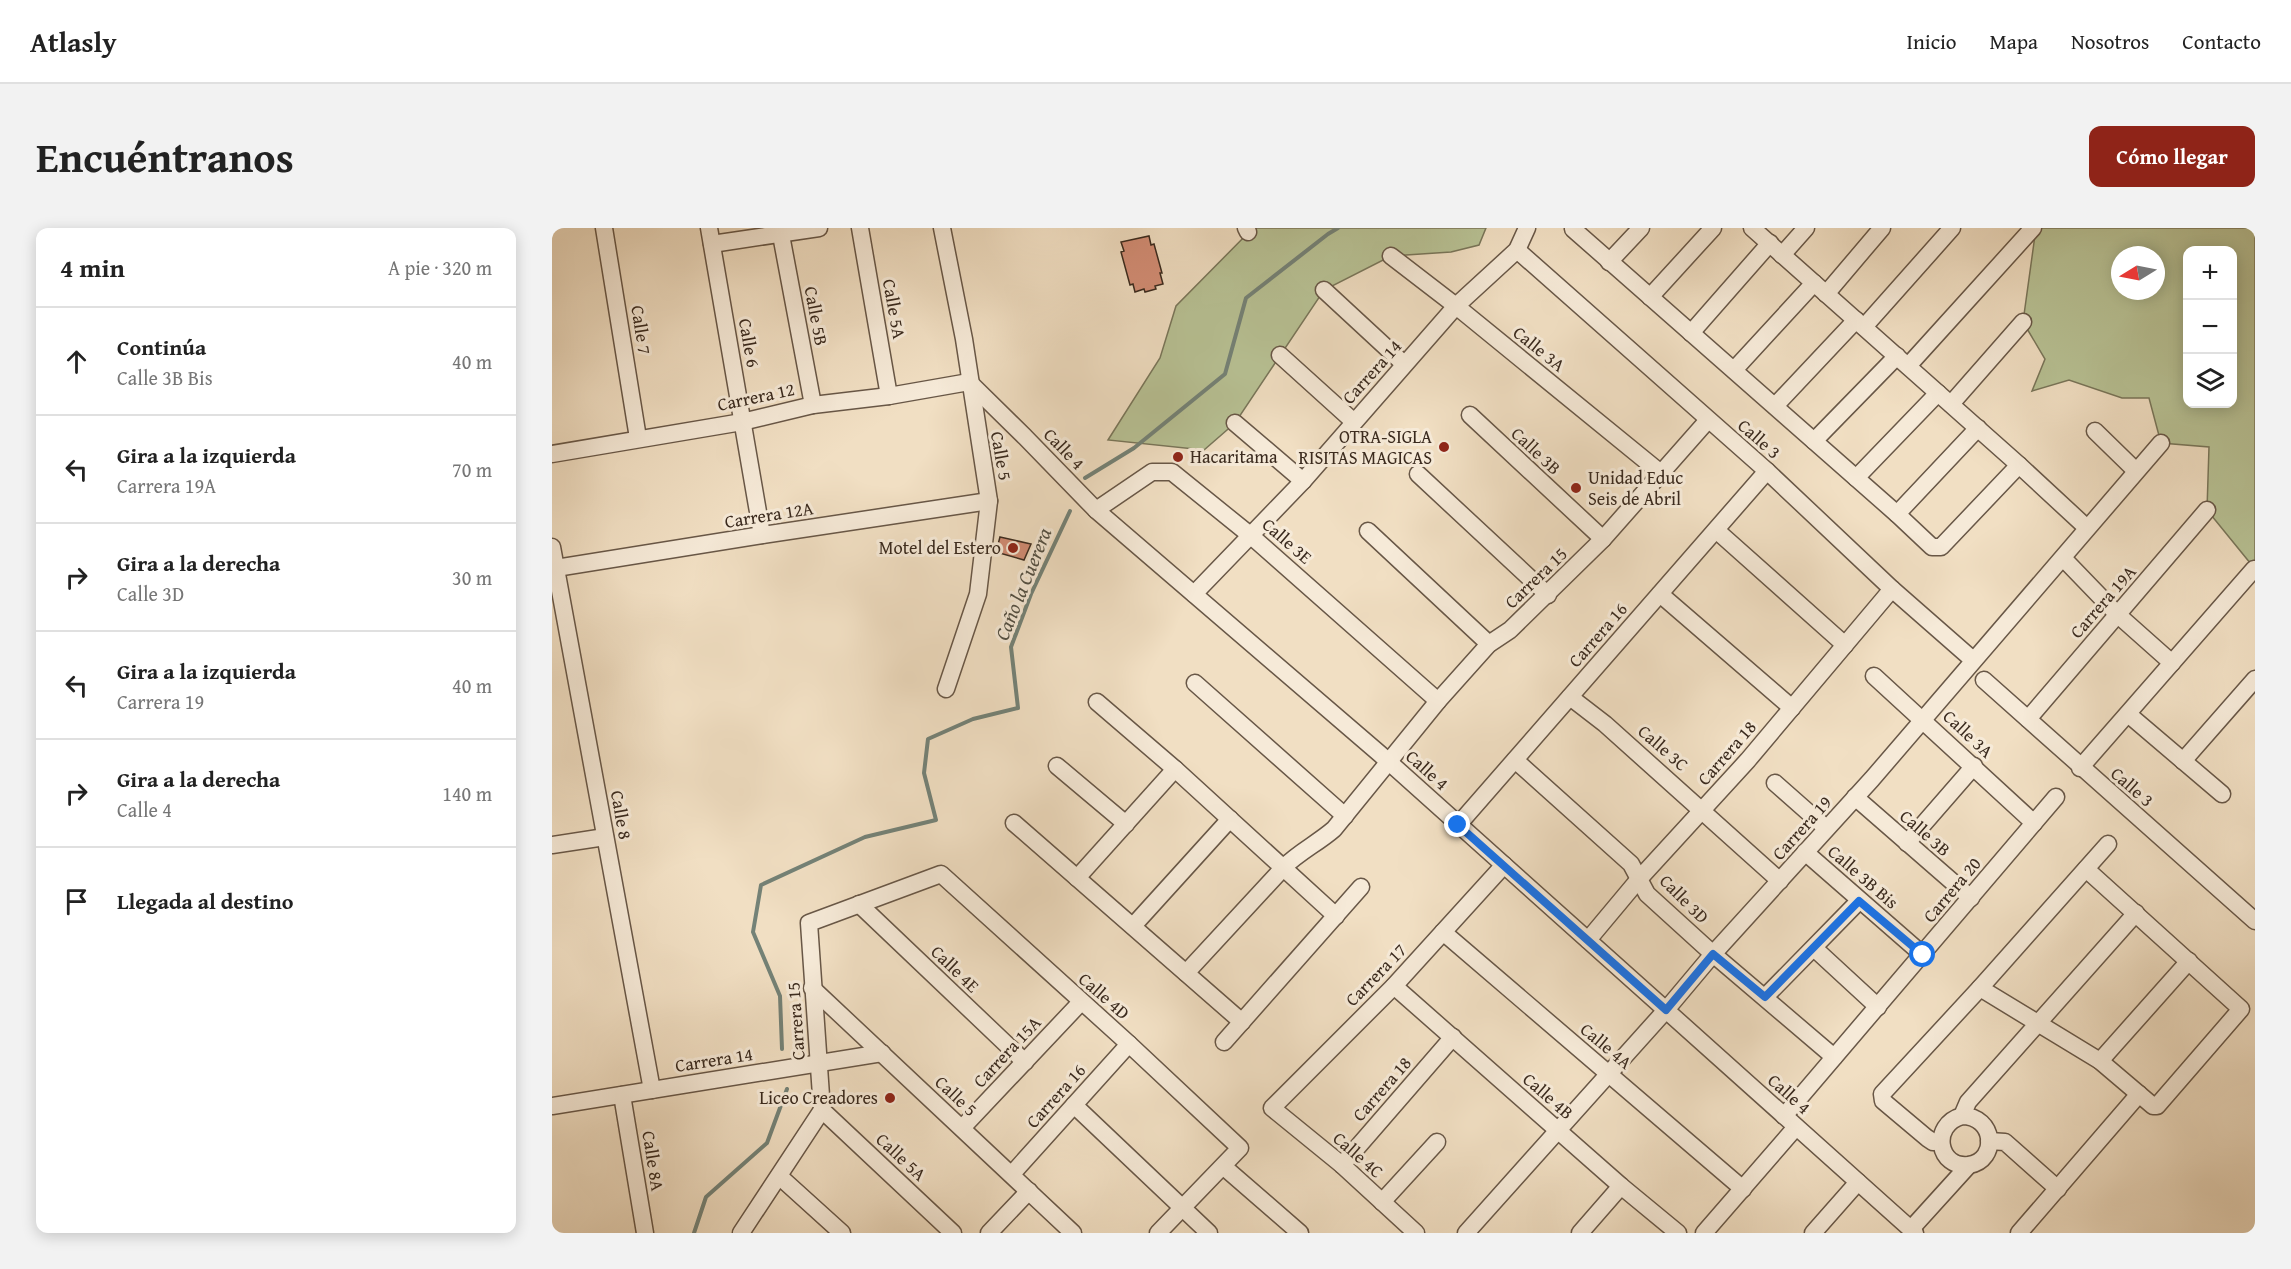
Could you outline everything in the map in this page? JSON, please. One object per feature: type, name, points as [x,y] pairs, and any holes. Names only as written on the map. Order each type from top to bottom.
[{"type":"street","name":"Calle 7","points":[[604,228],[638,438]]},
{"type":"street","points":[[711,236],[781,235],[819,228]]},
{"type":"street","name":"Calle 5A","points":[[860,228],[889,396]]},
{"type":"street","name":"Calle 5","points":[[942,228],[964,339],[989,501],[978,594],[946,688]]},
{"type":"street","name":"Carrera 14","points":[[1194,594],[1303,481],[1353,421],[1456,306],[1517,250],[1527,228]]},
{"type":"street","points":[[1610,262],[1641,228]]},
{"type":"street","points":[[1650,297],[1713,228]]},
{"type":"street","points":[[1752,228],[1945,398],[2086,528]]},
{"type":"street","points":[[1782,255],[1806,228]]},
{"type":"street","points":[[1734,370],[1882,228]]},
{"type":"street","points":[[1814,441],[1903,361],[2033,228]]},
{"type":"street","points":[[1573,230],[1932,547],[1941,547],[2019,465]]},
{"type":"street","points":[[1775,406],[1860,323],[1947,230]]},
{"type":"street","name":"Calle 5B","points":[[781,235],[813,405]]},
{"type":"street","name":"Calle 6","points":[[711,236],[762,535]]},
{"type":"street","points":[[1691,333],[1770,243]]},
{"type":"street","name":"Calle 3","points":[[1517,250],[1767,471],[1892,589],[1973,660]]},
{"type":"street","name":"Calle 3A","points":[[1391,256],[1662,474]]},
{"type":"street","points":[[1324,290],[1404,364]]},
{"type":"street","points":[[1856,478],[1945,398],[2023,322]]},
{"type":"street","points":[[1280,356],[1353,421]]},
{"type":"street","name":"Carrera 12","points":[[552,454],[742,422],[813,405],[889,396],[969,382]]},
{"type":"street","name":"Calle 4","points":[[969,382],[1096,510],[1389,763],[1913,1231]]},
{"type":"street","name":"Calle 3B","points":[[1470,415],[1603,539]]},
{"type":"street","name":"Carrera 15","points":[[1186,973],[1284,867],[1334,829],[1438,701],[1490,644],[1510,630],[1548,595],[1603,539],[1708,420]]},
{"type":"street","points":[[1235,423],[1303,481]]},
{"type":"street","points":[[1897,514],[1978,428]]},
{"type":"street","points":[[2095,431],[2136,471]]},
{"type":"street","name":"Carrera 19","points":[[1466,1233],[1666,1010],[1713,954],[1855,798],[2161,443]]},
{"type":"street","name":"Carrera 16","points":[[1458,825],[1767,471]]},
{"type":"street","name":"Calle 3E","points":[[1096,510],[1152,472],[1172,472],[1250,535],[1438,701]]},
{"type":"street","points":[[1418,474],[1548,595]]},
{"type":"street","name":"Carrera 12A","points":[[556,568],[989,501]]},
{"type":"street","name":"Carrera 19A","points":[[2028,719],[2207,510]]},
{"type":"street","points":[[1716,530],[1845,645]]},
{"type":"street","points":[[1368,531],[1490,644]]},
{"type":"street","name":"Calle 8","points":[[552,548],[652,1090]]},
{"type":"street","points":[[2063,558],[2118,615],[2172,663]]},
{"type":"street","points":[[2080,768],[2254,569]]},
{"type":"street","name":"Carrera 18","points":[[1588,940],[1639,879],[1792,708],[1892,589]]},
{"type":"street","points":[[1660,594],[1792,708]]},
{"type":"street","name":"Calle 3A","points":[[1874,676],[2034,823]]},
{"type":"street","points":[[2183,761],[2255,679]]},
{"type":"street","name":"Calle 3","points":[[1984,680],[2080,768],[2255,921]]},
{"type":"street","points":[[1195,683],[1345,816]]},
{"type":"street","name":"Calle 3C","points":[[1570,697],[1605,724],[1780,881]]},
{"type":"street","points":[[1096,702],[1175,769],[1336,916]]},
{"type":"street","points":[[2128,714],[2222,794]]},
{"type":"street","name":"Calle 3D","points":[[1515,760],[1631,864],[1647,894],[1713,954],[1834,1057]]},
{"type":"street","points":[[1057,766],[1126,824]]},
{"type":"street","points":[[1906,843],[1974,766]]},
{"type":"street","points":[[1077,878],[1175,769]]},
{"type":"street","points":[[1775,783],[1827,828]]},
{"type":"street","name":"Carrera 20","points":[[1704,1233],[1743,1189],[1834,1057],[2056,797]]},
{"type":"street","name":"Calle 3B","points":[[1855,798],[1971,898]]},
{"type":"street","points":[[1132,926],[1230,819]]},
{"type":"street","points":[[1014,823],[1242,1022]]},
{"type":"street","points":[[552,845],[605,837]]},
{"type":"street","points":[[1941,1141],[1933,1142],[1927,1138],[1881,1097],[2108,844]]},
{"type":"street","name":"Calle 3B Bis","points":[[1805,852],[1923,955]]},
{"type":"street","name":"Carrera 17","points":[[1272,1108],[1394,986],[1504,866]]},
{"type":"street","points":[[1980,988],[2100,1061],[2153,1106],[2157,1106],[2241,1009],[2086,869]]},
{"type":"street","name":"Carrera 15","points":[[822,1110],[809,923],[941,874]]},
{"type":"street","name":"Calle 4D","points":[[941,874],[1240,1148],[1224,1167]]},
{"type":"street","points":[[1224,1042],[1361,886]]},
{"type":"street","points":[[1765,997],[1859,901]]},
{"type":"street","name":"Calle 4E","points":[[859,904],[1025,1062]]},
{"type":"street","points":[[1962,1116],[1968,1102],[2136,913]]},
{"type":"street","name":"Calle 4A","points":[[1443,932],[1743,1189]]},
{"type":"street","points":[[1814,948],[1878,1007]]},
{"type":"street","points":[[2100,1061],[2189,962]]},
{"type":"street","name":"Calle 4B","points":[[1394,986],[1621,1186],[1678,1233]]},
{"type":"street","name":"Calle 5","points":[[812,988],[1073,1233]]},
{"type":"street","name":"Carrera 15A","points":[[962,1128],[1081,1002]]},
{"type":"street","name":"Carrera 18","points":[[1341,1166],[1453,1037]]},
{"type":"street","name":"Carrera 16","points":[[1012,1174],[1129,1044]]},
{"type":"street","name":"Carrera 14","points":[[552,1106],[882,1053]]},
{"type":"street","points":[[2019,1233],[2139,1094]]},
{"type":"street","name":"Calle 8A","points":[[622,1095],[645,1233]]},
{"type":"street","points":[[1074,1105],[1209,1233]]},
{"type":"street","name":"Calle 4C","points":[[1272,1108],[1416,1233]]},
{"type":"street","points":[[741,1233],[822,1110]]},
{"type":"street","name":"Calle 5A","points":[[822,1110],[953,1233]]},
{"type":"street","points":[[1962,1116],[1975,1118],[1981,1122],[1986,1127],[1989,1141],[1986,1154],[1969,1165],[1955,1163],[1949,1159],[1942,1148],[1941,1141],[1945,1127],[1955,1118],[1962,1116]]},
{"type":"street","points":[[1989,1141],[2005,1142],[2058,1189]]},
{"type":"street","points":[[1382,1202],[1437,1142]]},
{"type":"street","points":[[1913,1231],[1969,1165]]},
{"type":"street","points":[[1158,1233],[1224,1167],[1300,1233]]},
{"type":"street","points":[[779,1176],[842,1233]]},
{"type":"street","points":[[1813,1233],[1858,1182]]},
{"type":"street","points":[[1580,1233],[1621,1186]]},
{"type":"street","points":[[989,1233],[1029,1191]]},
{"type":"green space","points":[[1253,228],[1486,228],[1479,245],[1451,252],[1391,256],[1324,290],[1235,423],[1204,450],[1108,440],[1160,358],[1176,306]]},
{"type":"green space","points":[[2036,228],[2255,228],[2255,569],[2207,510],[2209,447],[2161,443],[2149,398],[2122,398],[2069,380],[2032,391],[2045,359],[2023,322]]},
{"type":"building","points":[[1149,236],[1151,245],[1154,244],[1163,284],[1155,286],[1156,289],[1135,292],[1133,284],[1130,285],[1121,252],[1124,251],[1121,242]]},
{"type":"building","name":"Motel del Estero","points":[[1000,537],[1031,544],[1024,560],[996,552]]},
{"type":"waterway","name":"Caño la Cuerera","points":[[1085,478],[1134,448],[1225,374],[1246,298],[1338,228]]},
{"type":"waterway","name":"Caño la Cuerera","points":[[782,1049],[780,996],[753,932],[761,885],[865,837],[936,820],[924,773],[928,739],[973,719],[1018,708],[1011,647],[1031,594],[1070,511]]},
{"type":"waterway","name":"Caño la Cuerera","points":[[694,1233],[706,1197],[767,1143],[787,1089]]},
{"type":"place","name":"OTRA-SIGLA RISITAS MAGICAS","points":[[1444,447]]},
{"type":"place","name":"Hacaritama","points":[[1178,457]]},
{"type":"place","name":"Unidad Educ Seis de Abril","points":[[1576,488]]},
{"type":"place","name":"Motel del Estero","points":[[1013,548]]},
{"type":"place","name":"Liceo Creadores","points":[[890,1098]]},
{"type":"route","points":[[1458,825],[1666,1010],[1713,954],[1765,997],[1859,901],[1923,955]]}]
